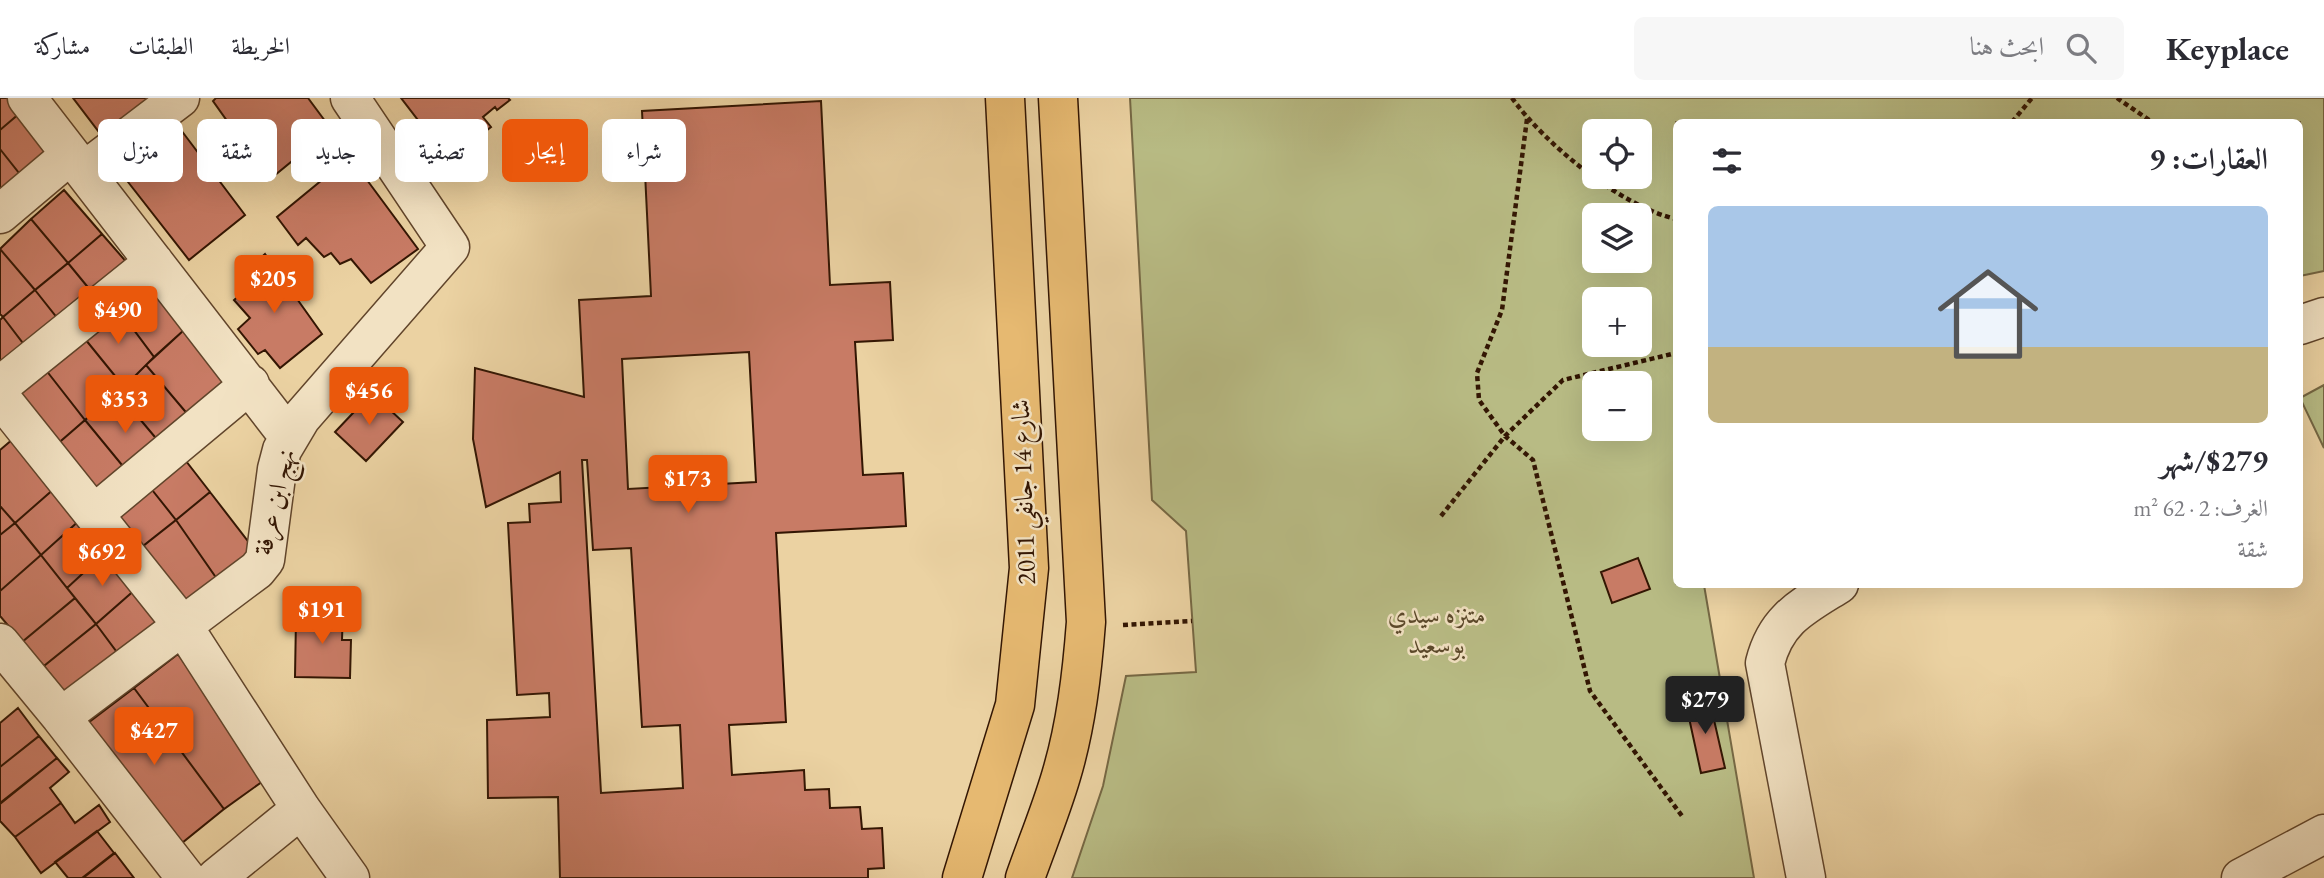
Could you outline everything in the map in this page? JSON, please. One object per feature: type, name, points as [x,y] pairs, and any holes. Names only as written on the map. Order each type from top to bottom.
[{"type":"main road","name":"شارع 14 جانفي 2011","points":[[962,878],[1015,705],[1029,568],[1005,98]]},
{"type":"main road","name":"شارع 14 جانفي 2011","points":[[1025,878],[1061,775],[1082,674],[1086,622],[1058,98]]},
{"type":"street","points":[[27,98],[289,437]]},
{"type":"street","points":[[0,214],[180,98]]},
{"type":"street","name":"نهج ابن عرفة","points":[[61,717],[257,570],[265,560],[277,469],[289,437],[301,418],[450,247],[350,98]]},
{"type":"street","points":[[0,386],[154,262]]},
{"type":"street","points":[[2303,324],[2324,317]]},
{"type":"street","points":[[94,514],[250,384]]},
{"type":"street","points":[[0,397],[183,626],[301,809],[350,878]]},
{"type":"street","points":[[1806,878],[1765,663],[1779,628],[1802,607],[1833,588]]},
{"type":"street","points":[[0,643],[186,878]]},
{"type":"street","points":[[216,878],[301,809]]},
{"type":"street","points":[[2241,878],[2324,834]]},
{"type":"path","points":[[1512,98],[1527,119],[1605,187],[1673,218]]},
{"type":"path","points":[[2014,119],[2032,98]]},
{"type":"path","points":[[2117,98],[2148,119]]},
{"type":"path","points":[[1527,119],[1502,310],[1477,373],[1479,400],[1505,436],[1533,460],[1590,691],[1682,816]]},
{"type":"path","points":[[1441,516],[1505,436],[1563,380],[1673,354]]},
{"type":"path","points":[[1086,622],[1114,625],[1192,621]]},
{"type":"green space","name":"متنزه سيدي بوسعيد","points":[[1130,98],[2324,98],[2324,271],[2303,275],[2303,119],[1673,119],[1673,588],[1705,588],[1754,878],[1072,878],[1103,786],[1126,676],[1196,672],[1186,531],[1152,500]]},
{"type":"green space","points":[[2324,385],[2324,448],[2303,404],[2303,396]]},
{"type":"building","points":[[0,98],[20,98],[27,107],[0,130]]},
{"type":"building","points":[[73,98],[152,98],[124,119],[98,119],[98,131]]},
{"type":"building","points":[[216,98],[308,98],[324,119],[291,119],[291,162],[277,173],[277,119],[226,119],[213,101]]},
{"type":"building","points":[[401,98],[510,100],[497,110],[495,107],[483,117],[485,119],[417,119]]},
{"type":"building","points":[[821,101],[830,285],[890,282],[893,340],[855,342],[863,475],[903,473],[906,526],[776,533],[786,722],[729,725],[732,775],[804,770],[805,790],[829,789],[830,808],[860,807],[862,829],[882,828],[884,868],[868,869],[868,878],[560,878],[558,797],[488,798],[487,720],[550,717],[549,693],[517,695],[508,523],[530,522],[529,504],[561,502],[560,472],[486,507],[473,439],[475,368],[584,397],[579,300],[651,296],[645,182],[686,182],[686,119],[642,119],[642,111]],"holes":[[[749,352],[756,482],[628,489],[622,359]],[[582,460],[587,460],[593,550],[631,548],[642,727],[680,725],[683,788],[601,793]]]},
{"type":"building","points":[[27,107],[59,147],[23,178],[0,149],[0,130]]},
{"type":"building","points":[[183,133],[197,151],[197,182],[220,182],[245,215],[189,260],[128,182],[183,182]]},
{"type":"building","points":[[0,149],[23,178],[0,197]]},
{"type":"building","points":[[320,182],[368,182],[418,249],[371,283],[351,259],[340,264],[331,253],[324,257],[306,238],[298,245],[277,217]]},
{"type":"building","points":[[64,190],[102,234],[68,263],[31,219]]},
{"type":"building","points":[[31,219],[68,263],[35,290],[0,249]]},
{"type":"building","points":[[102,234],[136,273],[100,302],[68,263]]},
{"type":"building","points":[[0,249],[35,290],[3,317],[0,314]]},
{"type":"building","points":[[265,254],[322,334],[280,368],[265,350],[258,354],[238,329],[250,318],[234,300],[248,288],[241,276]]},
{"type":"building","points":[[68,263],[100,302],[66,329],[35,290]]},
{"type":"building","points":[[146,281],[184,330],[154,357],[116,306]]},
{"type":"building","points":[[35,290],[66,329],[32,355],[3,317]]},
{"type":"building","points":[[116,306],[154,357],[124,387],[81,334]]},
{"type":"building","points":[[3,317],[32,355],[0,376],[0,320]]},
{"type":"building","points":[[184,330],[233,390],[195,423],[146,365]]},
{"type":"building","points":[[81,334],[124,387],[85,420],[42,365]]},
{"type":"building","points":[[42,365],[85,420],[55,446],[12,391]]},
{"type":"building","points":[[146,365],[195,423],[165,449],[118,393]]},
{"type":"building","points":[[118,393],[165,449],[131,476],[85,420]]},
{"type":"building","points":[[372,393],[403,422],[366,461],[335,432]]},
{"type":"building","points":[[85,420],[131,476],[101,500],[55,446]]},
{"type":"building","points":[[13,439],[55,488],[15,523],[0,506],[0,450]]},
{"type":"building","points":[[179,452],[210,492],[176,520],[145,481]]},
{"type":"building","points":[[145,481],[176,520],[138,550],[110,512]]},
{"type":"building","points":[[55,488],[81,519],[41,555],[15,523]]},
{"type":"building","points":[[210,492],[261,558],[224,589],[176,520]]},
{"type":"building","points":[[0,506],[15,523],[0,535]]},
{"type":"building","points":[[81,519],[107,551],[67,588],[41,555]]},
{"type":"building","points":[[176,520],[224,589],[189,617],[138,550]]},
{"type":"building","points":[[15,523],[41,555],[0,591],[0,535]]},
{"type":"building","points":[[107,551],[137,588],[96,624],[67,588]]},
{"type":"building","points":[[41,555],[75,598],[22,642],[0,616],[0,591]]},
{"type":"building","points":[[1638,558],[1650,589],[1612,603],[1601,572]]},
{"type":"building","points":[[137,588],[169,628],[125,663],[96,624]]},
{"type":"building","points":[[75,598],[96,624],[44,666],[22,642]]},
{"type":"building","points":[[316,608],[343,609],[342,640],[351,640],[350,678],[295,677],[296,618],[316,618]]},
{"type":"building","points":[[96,624],[125,663],[71,700],[44,666]]},
{"type":"building","points":[[178,654],[266,779],[224,809],[134,688]]},
{"type":"building","points":[[134,688],[224,809],[177,847],[84,726]]},
{"type":"building","points":[[1709,698],[1725,768],[1701,773],[1686,704]]},
{"type":"building","points":[[18,708],[39,736],[0,767],[0,723]]},
{"type":"building","points":[[39,736],[57,758],[0,803],[0,767]]},
{"type":"building","points":[[57,758],[69,772],[50,788],[61,803],[15,837],[0,821],[0,804]]},
{"type":"building","points":[[61,803],[75,823],[99,805],[110,822],[41,873],[15,837]]},
{"type":"building","points":[[97,831],[114,853],[82,878],[68,878],[55,862]]},
{"type":"building","points":[[115,853],[134,878],[83,878]]}]
